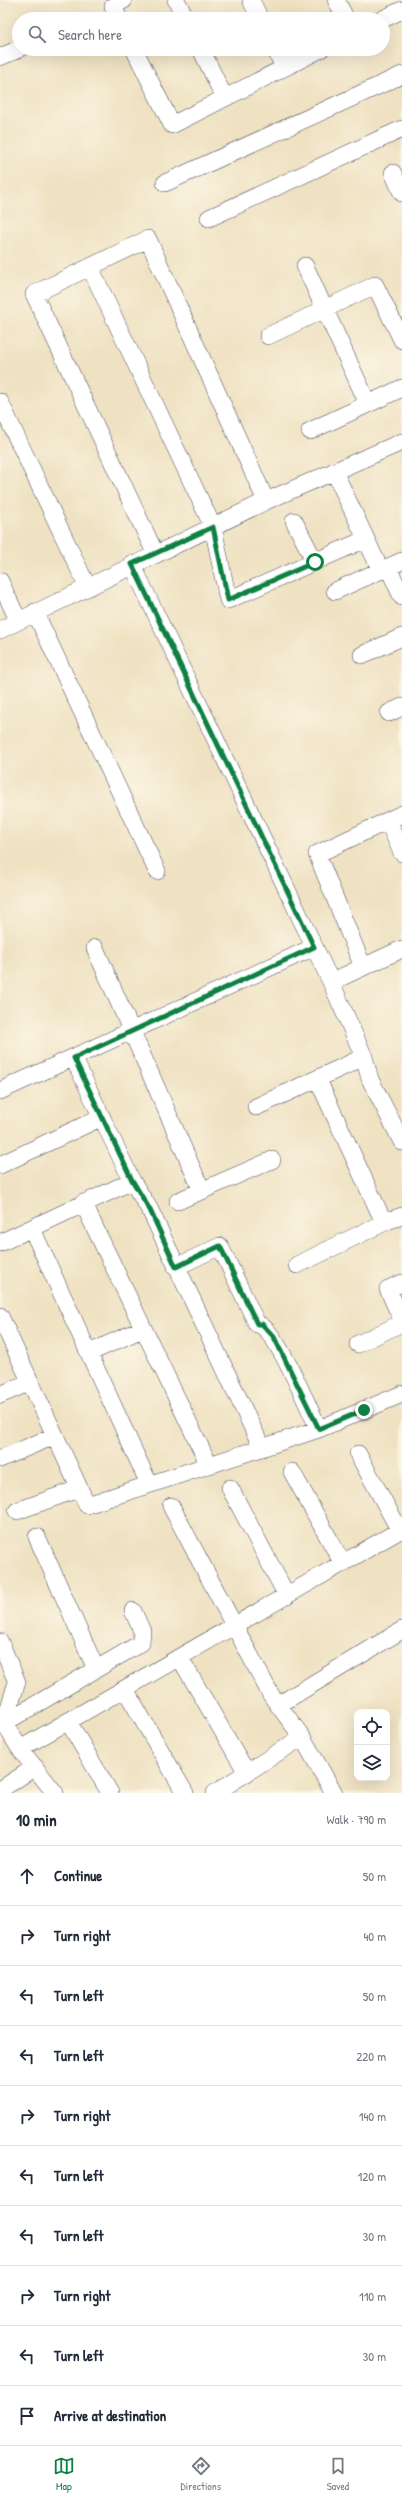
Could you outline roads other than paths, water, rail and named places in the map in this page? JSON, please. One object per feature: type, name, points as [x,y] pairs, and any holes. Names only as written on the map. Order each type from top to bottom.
[{"type":"street","points":[[116,12],[113,6],[124,0]]},
{"type":"street","points":[[176,0],[182,12]]},
{"type":"street","points":[[251,0],[257,12]]},
{"type":"street","points":[[336,0],[342,12]]},
{"type":"street","points":[[390,16],[402,10]]},
{"type":"street","points":[[0,58],[12,52]]},
{"type":"street","points":[[138,56],[172,125],[307,56]]},
{"type":"street","points":[[204,56],[224,97]]},
{"type":"street","points":[[278,56],[284,67]]},
{"type":"street","points":[[165,183],[402,74]]},
{"type":"street","points":[[209,218],[402,129]]},
{"type":"street","points":[[393,173],[402,193]]},
{"type":"street","points":[[155,553],[34,294],[148,239],[266,501]]},
{"type":"street","points":[[304,266],[368,404]]},
{"type":"street","points":[[90,267],[213,527],[228,600],[366,539]]},
{"type":"street","points":[[268,336],[375,285],[402,340]]},
{"type":"street","points":[[310,431],[402,388]]},
{"type":"street","points":[[0,402],[87,586]]},
{"type":"street","points":[[0,630],[132,564],[266,501],[402,442]]},
{"type":"street","points":[[334,471],[366,539],[390,566],[402,597]]},
{"type":"street","points":[[294,521],[315,562]]},
{"type":"street","points":[[132,564],[331,982],[364,1057],[370,1079],[402,1142]]},
{"type":"street","points":[[335,591],[390,566]]},
{"type":"street","points":[[0,581],[18,620]]},
{"type":"street","points":[[35,612],[157,871]]},
{"type":"street","points":[[362,655],[402,637]]},
{"type":"street","points":[[363,967],[317,854],[395,818],[402,852]]},
{"type":"street","points":[[0,1091],[133,1032],[314,947]]},
{"type":"street","points":[[95,948],[202,1190]]},
{"type":"street","points":[[331,982],[402,949]]},
{"type":"street","points":[[256,1107],[318,1080],[364,1057]]},
{"type":"street","points":[[74,1058],[132,1180],[150,1210],[262,1448]]},
{"type":"street","points":[[318,1080],[381,1216],[394,1219]]},
{"type":"street","points":[[0,1165],[102,1117]]},
{"type":"street","points":[[178,1201],[272,1160]]},
{"type":"street","points":[[0,1243],[132,1180]]},
{"type":"street","points":[[83,1203],[142,1329],[209,1465]]},
{"type":"street","points":[[297,1265],[394,1219]]},
{"type":"street","points":[[32,1228],[149,1484]]},
{"type":"street","points":[[176,1267],[220,1246],[257,1324],[262,1324],[274,1337],[319,1429]]},
{"type":"street","points":[[358,1344],[402,1322],[388,1289],[402,1283]]},
{"type":"street","points":[[1,1319],[78,1489],[87,1505],[319,1429],[402,1394]]},
{"type":"street","points":[[89,1353],[142,1329]]},
{"type":"street","points":[[0,1395],[30,1382]]},
{"type":"street","points":[[0,1459],[54,1436]]},
{"type":"street","points":[[20,1749],[235,1627],[401,1530],[358,1454]]},
{"type":"street","points":[[292,1472],[343,1564]]},
{"type":"street","points":[[230,1488],[287,1596]]},
{"type":"street","points":[[17,1511],[78,1489]]},
{"type":"street","points":[[171,1506],[278,1705],[302,1737],[331,1792]]},
{"type":"street","points":[[37,1537],[96,1669]]},
{"type":"street","points":[[2,1724],[141,1643],[142,1631],[133,1611]]},
{"type":"street","points":[[278,1705],[402,1630]]},
{"type":"street","points":[[0,1642],[17,1682],[2,1724]]},
{"type":"street","points":[[180,1658],[247,1773]]},
{"type":"street","points":[[125,1689],[185,1793]]},
{"type":"street","points":[[68,1721],[110,1793]]},
{"type":"street","points":[[2,1724],[55,1793]]},
{"type":"street","points":[[216,1793],[302,1737]]},
{"type":"street","points":[[0,1790],[35,1767]]}]
